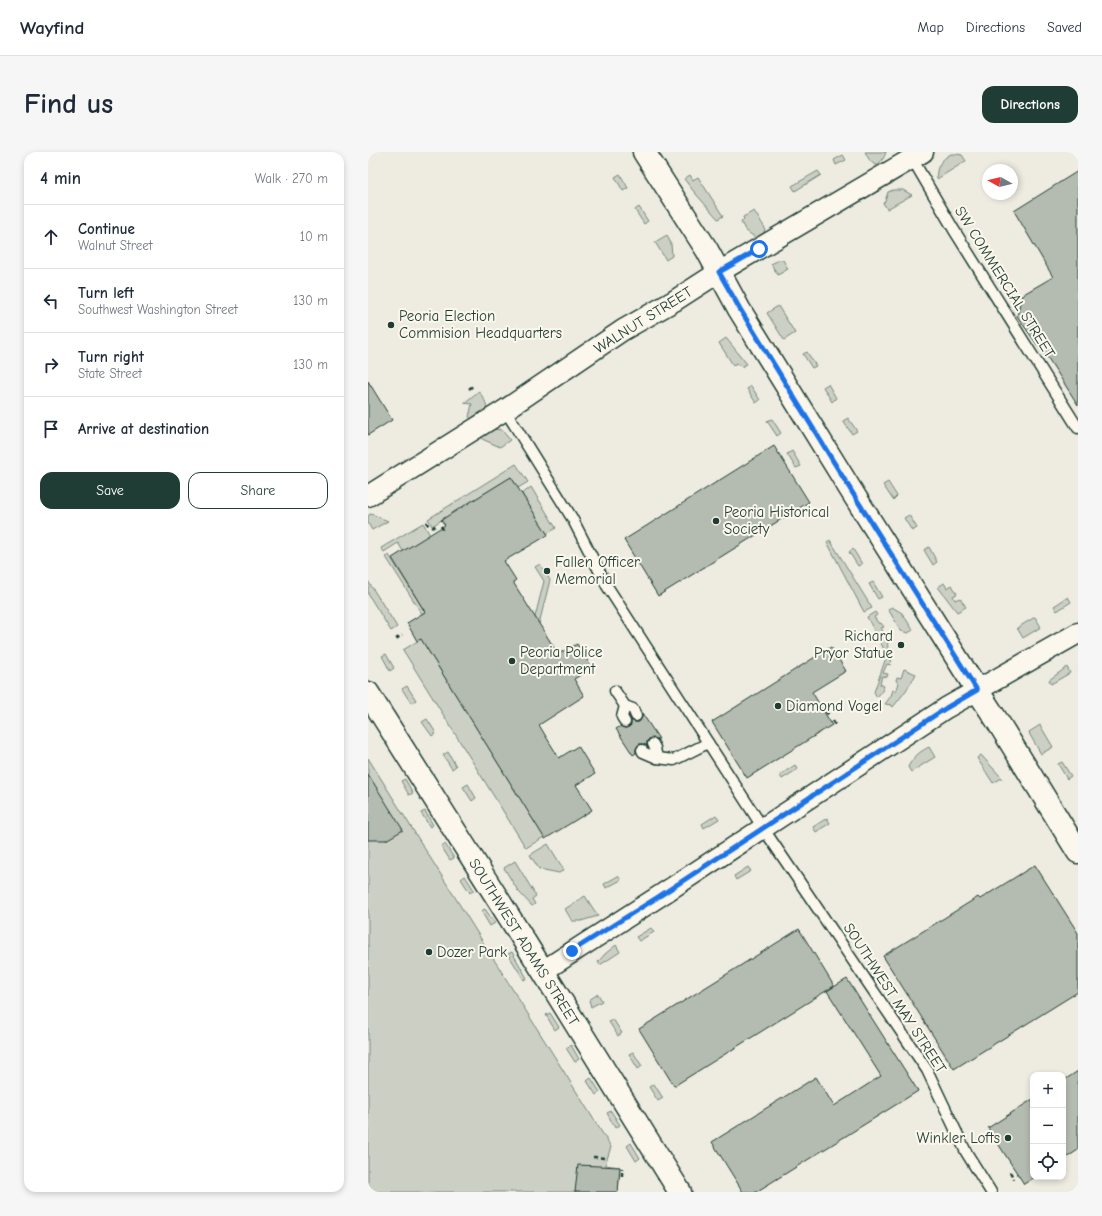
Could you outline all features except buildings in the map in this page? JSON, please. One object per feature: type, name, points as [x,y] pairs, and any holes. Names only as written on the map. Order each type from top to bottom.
[{"type":"street","points":[[644,152],[707,250],[744,316],[827,451],[1078,852]]},
{"type":"street","name":"WALNUT STREET","points":[[368,496],[505,410],[623,330],[674,301],[719,272],[914,154]]},
{"type":"street","points":[[543,971],[946,708],[1078,633]]},
{"type":"street","name":"SOUTHWEST ADAMS STREET","points":[[368,693],[680,1192]]},
{"type":"lane","name":"SW COMMERCIAL STREET","points":[[914,154],[958,236],[1078,428]]},
{"type":"lane","name":"SOUTHWEST MAY STREET","points":[[505,410],[572,518],[607,586],[763,828],[927,1070],[966,1152],[991,1192]]},
{"type":"lane","points":[[615,691],[625,706],[633,709],[636,716]]},
{"type":"lane","points":[[625,706],[622,717],[625,722]]},
{"type":"lane","points":[[642,750],[643,752],[657,758],[674,760],[708,743]]},
{"type":"lane","points":[[653,744],[657,758]]},
{"type":"path","points":[[469,389],[473,386]]},
{"type":"path","points":[[426,522],[430,527],[437,525]]},
{"type":"path","points":[[441,526],[444,531]]},
{"type":"path","points":[[396,639],[402,635]]},
{"type":"path","points":[[826,711],[829,716]]},
{"type":"path","points":[[833,721],[835,725]]},
{"type":"path","points":[[593,1157],[605,1158]]},
{"type":"path","points":[[622,1168],[622,1176]]},
{"type":"path","points":[[1010,1172],[1014,1179]]},
{"type":"shaded area","points":[[865,152],[886,152],[880,163],[876,165],[871,161]]},
{"type":"shaded area","points":[[951,154],[962,155],[966,161],[937,179],[937,171],[940,164],[944,158]]},
{"type":"shaded area","points":[[843,155],[846,160],[836,165],[834,160]]},
{"type":"shaded area","points":[[818,171],[821,175],[795,191],[792,186]]},
{"type":"shaded area","points":[[620,174],[628,188],[623,191],[615,177]]},
{"type":"shaded area","points":[[690,175],[693,180],[698,177],[723,216],[718,219],[695,193],[684,179]]},
{"type":"shaded area","points":[[893,190],[903,190],[912,195],[887,209],[883,203],[888,192]]},
{"type":"shaded area","points":[[639,207],[648,221],[644,224],[635,210]]},
{"type":"shaded area","points":[[754,211],[765,228],[764,233],[756,238],[745,230],[741,222],[744,220],[743,217]]},
{"type":"shaded area","points":[[667,235],[671,244],[672,256],[666,260],[655,242]]},
{"type":"shaded area","points":[[779,260],[783,260],[788,269],[778,275],[771,264]]},
{"type":"shaded area","points":[[778,306],[795,333],[784,340],[767,313]]},
{"type":"shaded area","points":[[726,338],[747,364],[741,367],[737,363],[733,365],[719,343]]},
{"type":"shaded area","points":[[807,352],[816,366],[812,368],[803,354]]},
{"type":"shaded area","points":[[828,384],[836,398],[832,402],[823,387]]},
{"type":"shaded area","points":[[751,386],[760,400],[756,403],[747,389]]},
{"type":"shaded area","points":[[479,391],[487,406],[484,412],[471,419],[469,417],[472,404],[464,403]]},
{"type":"shaded area","points":[[848,418],[857,431],[852,434],[843,421]]},
{"type":"shaded area","points":[[772,419],[781,433],[777,436],[767,421]]},
{"type":"shaded area","points":[[493,429],[502,430],[510,440],[500,447],[482,439],[482,436]]},
{"type":"shaded area","points":[[792,451],[801,466],[796,468],[787,454]]},
{"type":"shaded area","points":[[516,464],[528,482],[518,488],[511,477],[432,526],[428,519]]},
{"type":"shaded area","points":[[888,482],[897,496],[893,500],[883,485]]},
{"type":"shaded area","points":[[531,487],[556,528],[547,534],[522,494]]},
{"type":"shaded area","points":[[370,514],[388,521],[372,530],[368,523],[368,516]]},
{"type":"shaded area","points":[[909,515],[917,528],[912,531],[904,518]]},
{"type":"shaded area","points":[[423,523],[430,535],[403,551],[398,543],[384,552],[381,548]]},
{"type":"shaded area","points":[[830,540],[872,608],[864,612],[827,542]]},
{"type":"shaded area","points":[[929,547],[937,562],[933,565],[924,550]]},
{"type":"shaded area","points":[[853,549],[862,564],[858,566],[849,552]]},
{"type":"shaded area","points":[[389,555],[425,612],[422,614],[386,557]]},
{"type":"shaded area","points":[[540,564],[550,580],[539,624],[535,617],[544,581],[535,567]]},
{"type":"shaded area","points":[[368,581],[397,627],[391,631],[368,594]]},
{"type":"shaded area","points":[[873,582],[882,597],[878,599],[869,584]]},
{"type":"shaded area","points":[[944,583],[947,588],[952,585],[957,594],[953,596],[955,600],[960,598],[966,607],[957,612],[938,587]]},
{"type":"shaded area","points":[[1068,597],[1071,602],[1057,611],[1054,606]]},
{"type":"shaded area","points":[[892,607],[902,613],[913,630],[908,633],[901,631],[888,609]]},
{"type":"shaded area","points":[[875,612],[877,615],[874,617],[879,624],[881,623],[884,627],[881,628],[885,635],[888,633],[890,637],[888,647],[889,652],[893,656],[890,665],[887,664],[883,673],[888,674],[887,677],[882,676],[880,684],[884,686],[877,697],[874,692],[887,655],[867,617]]},
{"type":"shaded area","points":[[1035,617],[1041,627],[1023,638],[1017,628]]},
{"type":"shaded area","points":[[421,639],[544,837],[526,848],[403,650]]},
{"type":"shaded area","points":[[386,654],[394,668],[390,671],[382,656]]},
{"type":"shaded area","points":[[1067,667],[1070,673],[1051,684],[1049,680]]},
{"type":"shaded area","points":[[904,669],[916,674],[893,707],[885,704],[891,696],[893,690],[896,691],[899,683],[896,681],[897,677],[901,678]]},
{"type":"shaded area","points":[[407,686],[416,700],[411,703],[402,689]]},
{"type":"shaded area","points":[[427,719],[436,733],[432,736],[422,722]]},
{"type":"shaded area","points":[[1040,725],[1053,747],[1041,754],[1029,732]]},
{"type":"shaded area","points":[[929,747],[935,757],[911,772],[908,767],[912,760],[919,753]]},
{"type":"shaded area","points":[[448,752],[456,766],[452,769],[443,755]]},
{"type":"shaded area","points":[[981,755],[1002,778],[993,783],[977,758]]},
{"type":"shaded area","name":"Dozer Park","points":[[368,758],[611,1147],[605,1165],[620,1167],[618,1192],[368,1192]]},
{"type":"shaded area","points":[[1062,762],[1071,776],[1067,779],[1058,764]]},
{"type":"shaded area","points":[[795,765],[798,769],[782,779],[780,775]]},
{"type":"shaded area","points":[[405,779],[413,793],[409,795],[401,781]]},
{"type":"shaded area","points":[[468,784],[476,798],[472,801],[463,787]]},
{"type":"shaded area","points":[[425,811],[433,825],[430,827],[421,813]]},
{"type":"shaded area","points":[[716,815],[719,819],[704,828],[702,824]]},
{"type":"shaded area","points":[[827,818],[830,823],[816,832],[813,827]]},
{"type":"shaded area","points":[[445,844],[454,858],[450,860],[441,846]]},
{"type":"shaded area","points":[[548,844],[564,870],[559,873],[539,869],[530,855]]},
{"type":"shaded area","points":[[515,861],[536,896],[532,899],[535,904],[532,906],[518,891],[504,868]]},
{"type":"shaded area","points":[[748,867],[751,871],[736,880],[734,876]]},
{"type":"shaded area","points":[[465,876],[474,890],[470,893],[461,879]]},
{"type":"shaded area","points":[[618,876],[621,880],[606,888],[604,884]]},
{"type":"shaded area","points":[[585,896],[598,916],[581,921],[572,921],[565,909]]},
{"type":"shaded area","points":[[485,909],[495,923],[490,926],[481,911]]},
{"type":"shaded area","points":[[651,928],[654,932],[639,941],[636,937]]},
{"type":"shaded area","points":[[616,945],[620,952],[600,965],[598,962]]},
{"type":"shaded area","points":[[512,952],[527,978],[524,980],[508,954]]},
{"type":"shaded area","points":[[598,994],[602,1001],[591,1007],[589,1000]]},
{"type":"shaded area","points":[[550,1013],[559,1027],[555,1030],[546,1015]]},
{"type":"shaded area","points":[[613,1019],[622,1033],[618,1036],[609,1022]]},
{"type":"shaded area","points":[[571,1045],[579,1059],[575,1062],[566,1048]]},
{"type":"shaded area","points":[[633,1052],[642,1066],[638,1069],[629,1054]]},
{"type":"shaded area","points":[[591,1078],[600,1092],[596,1095],[587,1081]]},
{"type":"shaded area","points":[[654,1084],[663,1098],[658,1101],[649,1087]]},
{"type":"shaded area","points":[[611,1111],[620,1125],[615,1128],[607,1113]]},
{"type":"shaded area","points":[[631,1143],[640,1158],[636,1161],[627,1146]]},
{"type":"place","name":"Peoria Election Commision Headquarters","points":[[391,325]]},
{"type":"place","name":"Peoria Historical Society","points":[[716,521]]},
{"type":"place","name":"Fallen Officer Memorial","points":[[547,571]]},
{"type":"place","name":"Richard Pryor Statue","points":[[901,645]]},
{"type":"place","name":"Peoria Police Department","points":[[512,661]]},
{"type":"place","name":"Diamond Vogel","points":[[778,706]]},
{"type":"place","name":"Dozer Park","points":[[429,952]]},
{"type":"place","name":"Winkler Lofts","points":[[1008,1138]]},
{"type":"route","points":[[572,951],[658,897],[946,708],[977,690],[852,492],[719,272],[759,249]]}]
